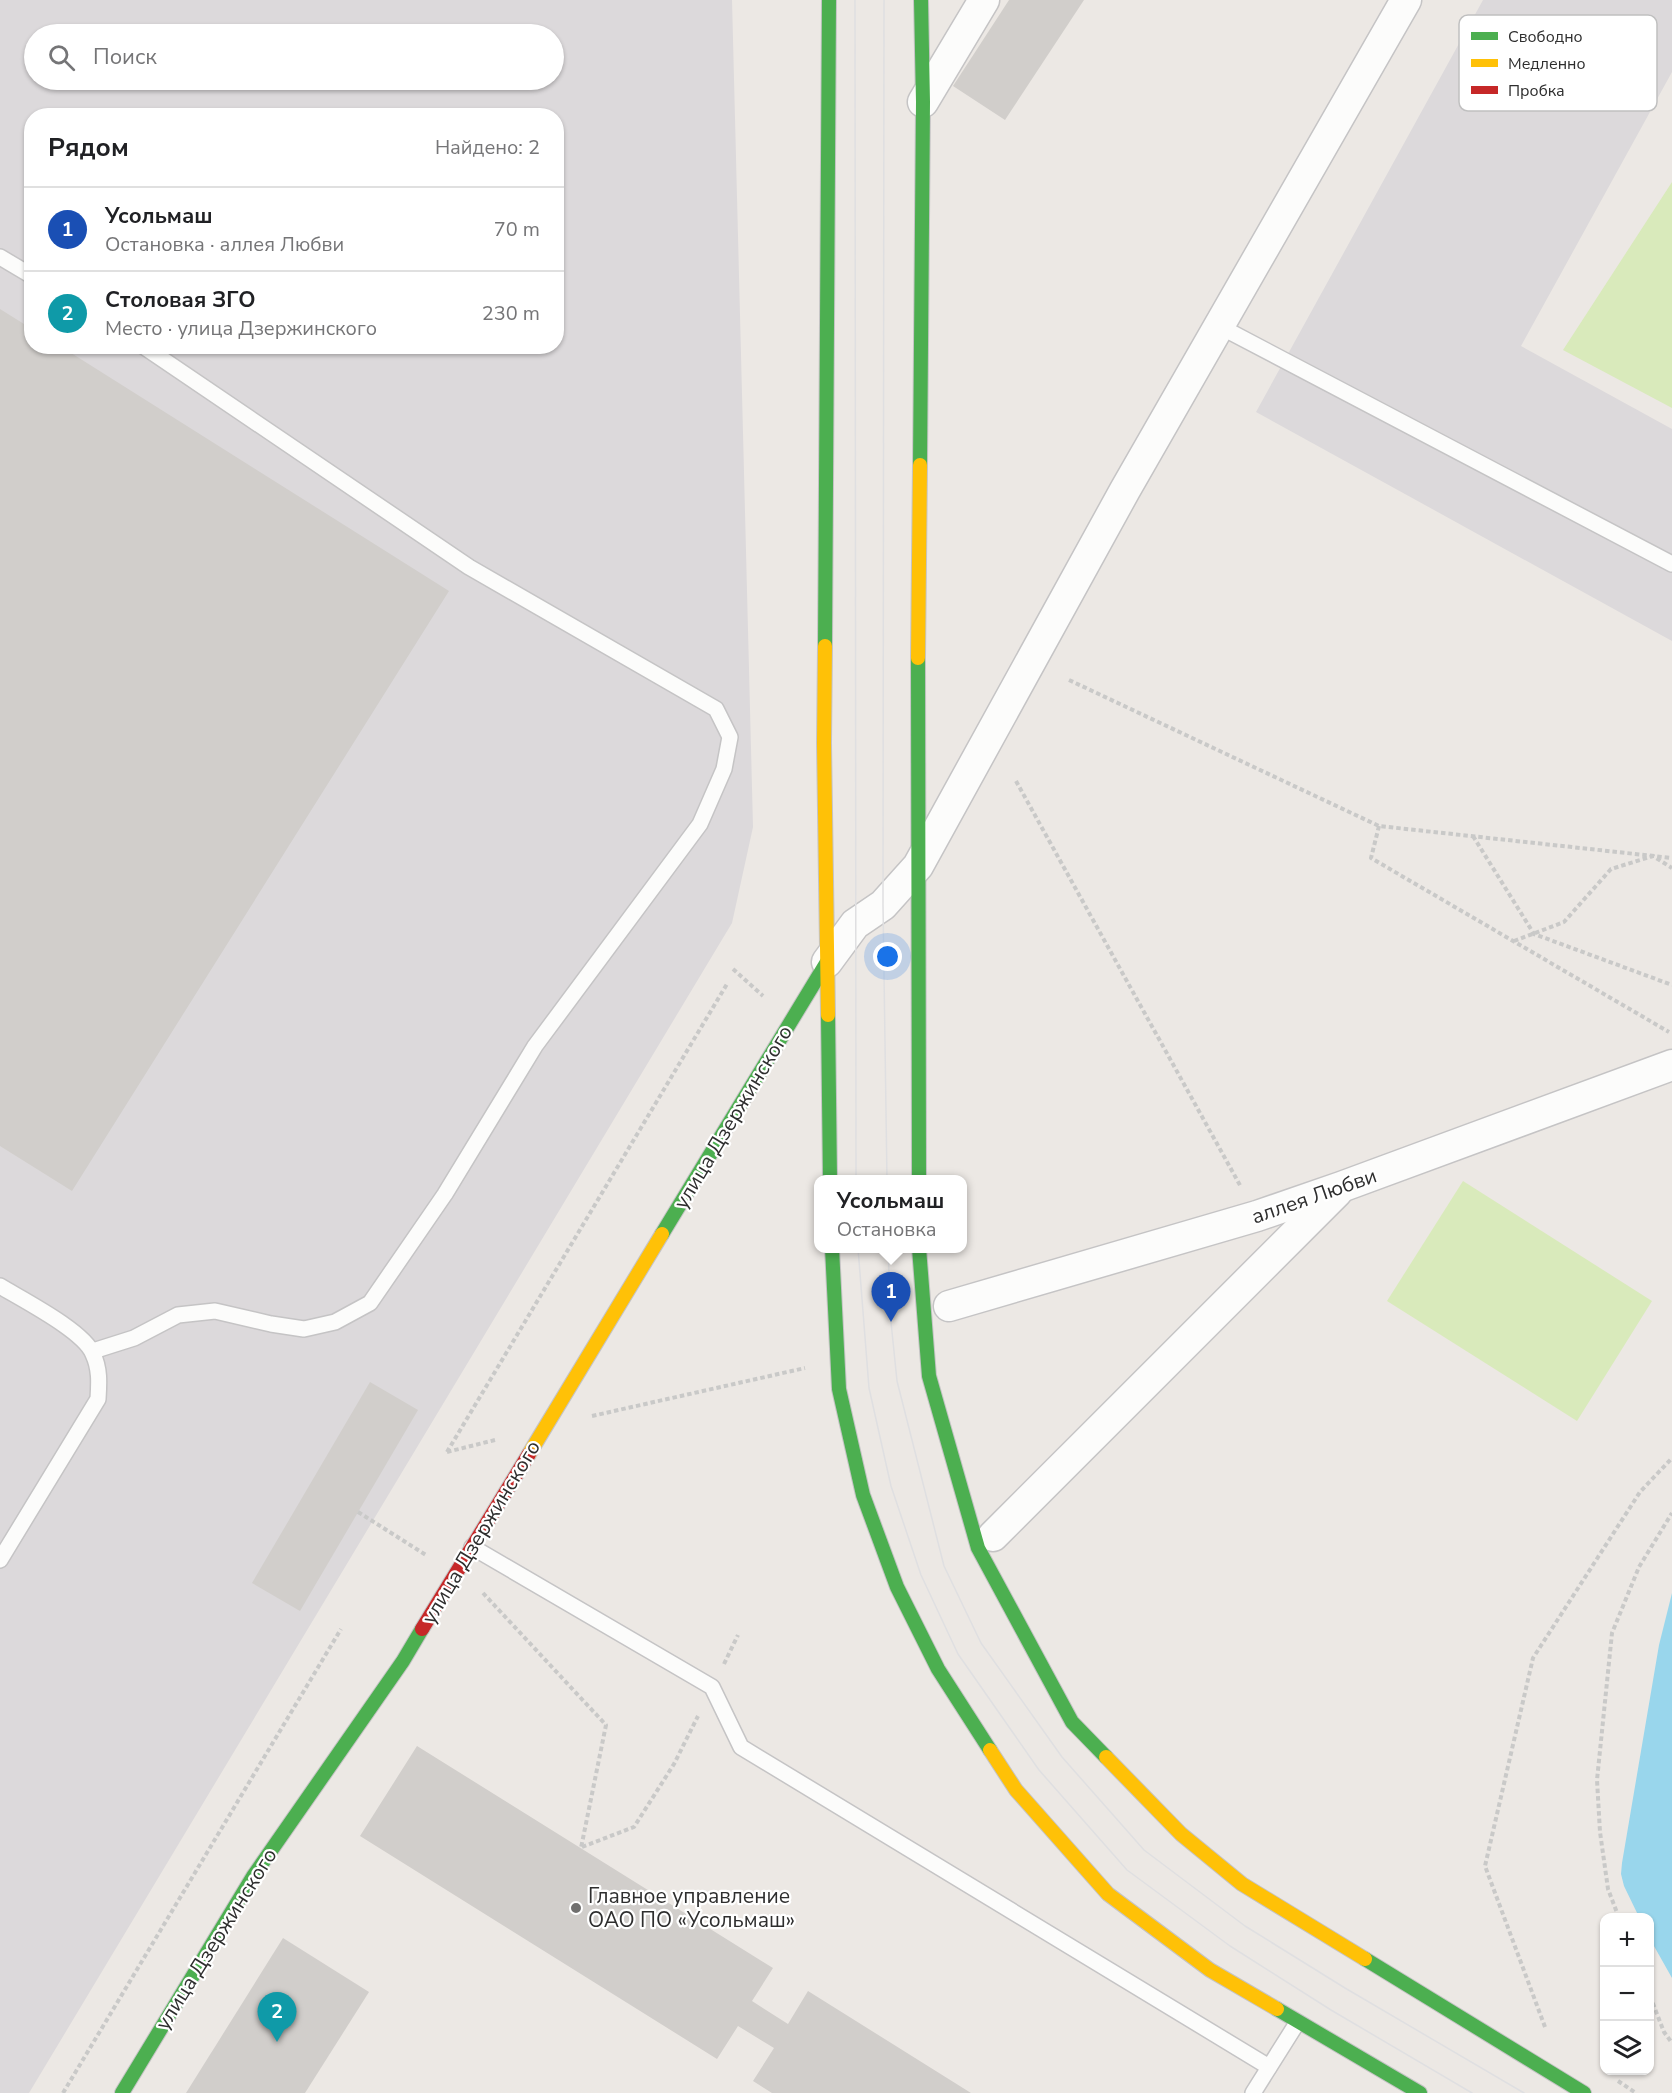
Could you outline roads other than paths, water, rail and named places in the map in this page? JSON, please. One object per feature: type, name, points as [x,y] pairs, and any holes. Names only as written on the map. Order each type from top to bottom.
[{"type":"main road","points":[[829,0],[824,743],[830,1175]]},
{"type":"main road","points":[[919,1175],[917,731],[923,102],[921,0]]},
{"type":"main road","name":"улица Дзержинского","points":[[122,2093],[254,1875],[403,1661],[827,962]]},
{"type":"main road","points":[[832,1253],[839,1389],[863,1495],[897,1587],[938,1669],[1016,1790],[1108,1894],[1210,1970],[1420,2093]]},
{"type":"main road","points":[[919,1253],[929,1376],[978,1548],[1072,1722],[1181,1834],[1242,1884],[1584,2093]]},
{"type":"street","points":[[923,102],[984,0]]},
{"type":"street","points":[[827,962],[855,924],[883,906],[918,866],[1125,490],[1406,0]]},
{"type":"street","name":"аллея Любви","points":[[949,1306],[1257,1216],[1341,1188],[1672,1065]]},
{"type":"street","points":[[993,1536],[1341,1188]]},
{"type":"lane","points":[[0,257],[24,271]]},
{"type":"lane","points":[[1219,326],[1672,564]]},
{"type":"lane","points":[[93,1351],[134,1338],[178,1315],[215,1311],[304,1329],[335,1322],[370,1304],[445,1194],[535,1046],[700,824],[724,769],[730,736],[716,709],[469,567],[155,354]]},
{"type":"lane","points":[[0,1286],[74,1331],[93,1351],[100,1374],[99,1400],[0,1560]]},
{"type":"lane","points":[[472,1547],[712,1687],[741,1747],[1269,2067]]},
{"type":"lane","points":[[1252,2093],[1297,2023]]},
{"type":"water","points":[[1672,1593],[1672,1978],[1654,1946],[1654,1913],[1637,1913],[1621,1874],[1659,1645]]},
{"type":"tram line","points":[[855,0],[856,1175]]},
{"type":"tram line","points":[[884,0],[883,905],[887,1175]]},
{"type":"tram line","points":[[858,1253],[869,1388],[891,1486],[921,1575],[958,1654],[1039,1770],[1127,1870],[1230,1946],[1331,2010],[1472,2093]]},
{"type":"tram line","points":[[888,1253],[891,1322],[897,1381],[944,1566],[981,1643],[1062,1757],[1144,1850],[1245,1926],[1345,1988],[1524,2093]]},
{"type":"place","name":"Усольмаш","points":[[891,1322]]},
{"type":"place","name":"Главное управление ОАО ПО «Усольмаш»","points":[[576,1908]]},
{"type":"place","name":"Столовая ЗГО","points":[[277,2042]]}]
